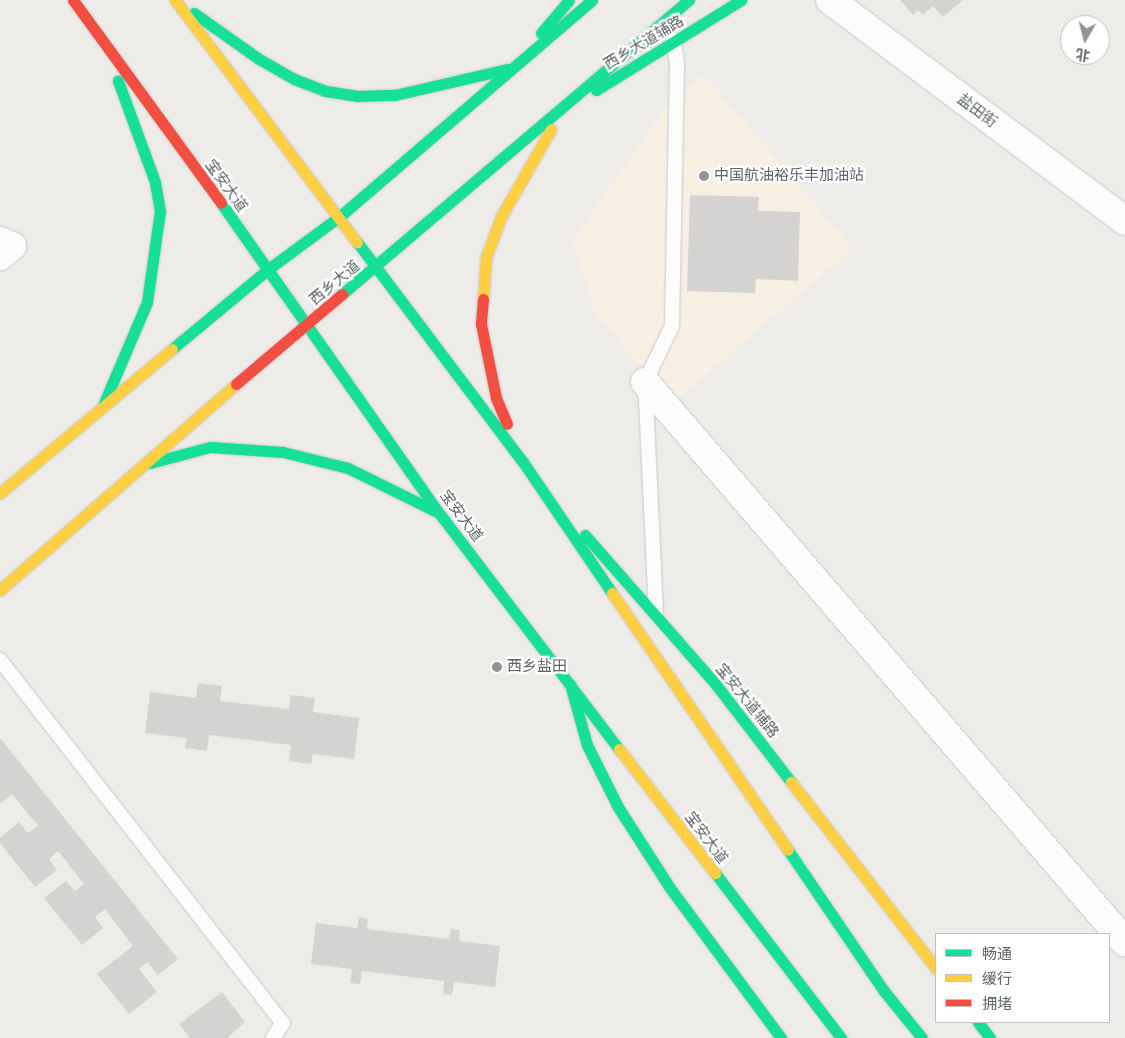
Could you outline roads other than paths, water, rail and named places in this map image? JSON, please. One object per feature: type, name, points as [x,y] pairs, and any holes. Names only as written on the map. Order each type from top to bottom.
[{"type":"main road","points":[[63,0],[104,47],[155,182],[160,211],[147,302],[102,409]]},
{"type":"main road","name":"宝安大道","points":[[72,0],[104,47],[308,326],[439,513],[841,1038]]},
{"type":"main road","points":[[175,0],[260,59],[294,79],[326,91],[358,96],[395,95],[512,68],[569,0]]},
{"type":"main road","points":[[175,0],[524,462],[879,983],[922,1038]]},
{"type":"main road","points":[[0,493],[267,270],[339,216],[592,0]]},
{"type":"main road","name":"西乡大道","points":[[0,590],[141,465],[378,267],[689,0]]},
{"type":"main road","name":"西乡大道辅路","points":[[562,110],[741,0]]},
{"type":"main road","points":[[524,462],[496,398],[481,324],[483,281],[486,256],[501,218],[562,110]]},
{"type":"main road","points":[[141,465],[210,447],[283,452],[348,468],[439,513]]},
{"type":"main road","name":"宝安大道辅路","points":[[524,462],[657,620],[717,686],[935,967]]},
{"type":"main road","points":[[570,684],[587,745],[618,807],[670,888],[781,1038]]},
{"type":"main road","points":[[979,1023],[990,1038]]},
{"type":"street","name":"盐田街","points":[[830,0],[1125,221]]},
{"type":"street","points":[[645,382],[1125,942]]},
{"type":"lane","points":[[657,620],[645,382],[672,326],[677,65],[675,42],[665,21]]},
{"type":"lane","points":[[0,660],[283,1023],[273,1038]]},
{"type":"place","name":"中国航油裕乐丰加油站","points":[[704,176]]},
{"type":"place","name":"西乡盐田","points":[[497,667]]}]
